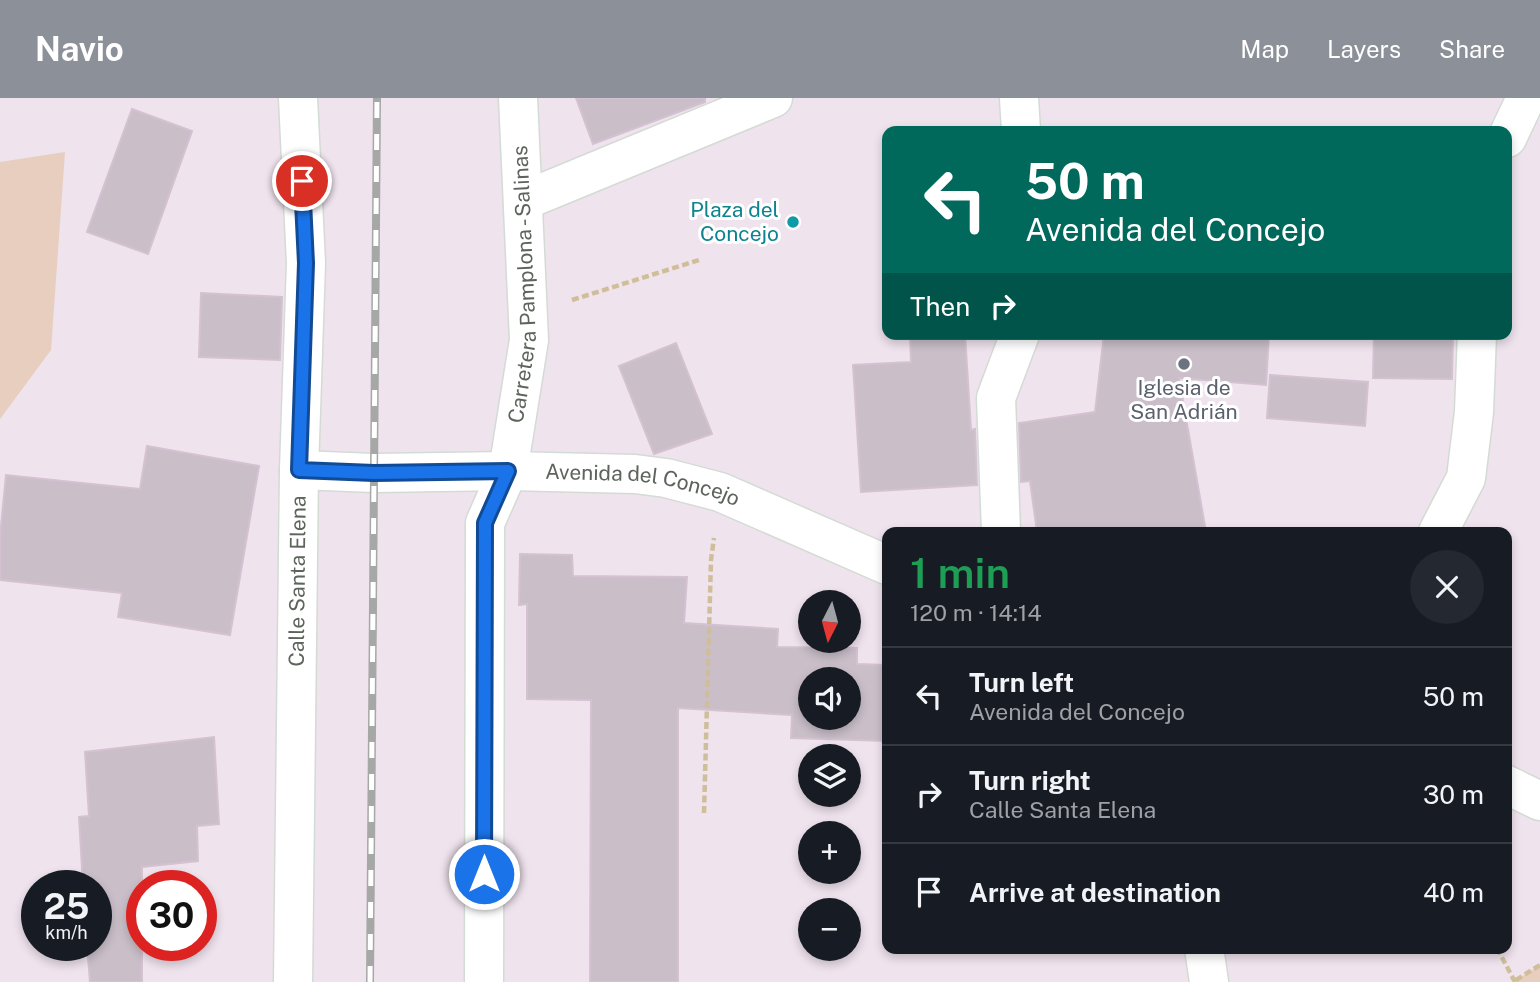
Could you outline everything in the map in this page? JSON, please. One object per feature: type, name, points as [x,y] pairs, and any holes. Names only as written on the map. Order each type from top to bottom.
[{"type":"street","name":"Calle Santa Elena","points":[[293,982],[299,470],[306,263],[298,98]]},
{"type":"street","name":"Carretera Pamplona - Salinas","points":[[484,982],[485,523],[508,471],[529,340],[518,98]]},
{"type":"street","points":[[523,201],[774,98]]},
{"type":"street","points":[[1019,98],[1021,126]]},
{"type":"street","points":[[1512,127],[1526,98]]},
{"type":"street","points":[[1001,527],[996,398],[1018,340]]},
{"type":"street","points":[[1441,527],[1466,478],[1474,412],[1477,340]]},
{"type":"street","name":"Avenida del Concejo","points":[[299,470],[374,473],[508,471],[635,474],[666,478],[720,492],[882,563]]},
{"type":"street","points":[[1512,787],[1540,801]]},
{"type":"street","points":[[1205,954],[1209,982]]},
{"type":"path","points":[[528,314],[699,260]]},
{"type":"path","points":[[704,813],[711,560],[720,492]]},
{"type":"path","points":[[1500,954],[1516,981],[1540,965]]},
{"type":"shaded area","points":[[65,152],[51,350],[0,419],[0,162]]},
{"type":"shaded area","points":[[1540,965],[1540,982],[1515,982],[1516,980]]},
{"type":"building","points":[[576,98],[705,98],[705,102],[593,144]]},
{"type":"building","points":[[132,109],[192,131],[148,254],[87,232]]},
{"type":"building","points":[[201,293],[282,297],[280,360],[199,357]]},
{"type":"building","points":[[910,340],[965,340],[971,430],[975,429],[977,485],[861,492],[853,365],[911,362]]},
{"type":"building","points":[[1103,340],[1269,340],[1266,385],[1179,378],[1205,527],[1036,527],[1030,481],[1021,482],[1019,423],[1095,412]]},
{"type":"building","points":[[1374,340],[1453,340],[1452,379],[1373,378]]},
{"type":"building","points":[[676,343],[712,434],[654,454],[619,366]]},
{"type":"building","points":[[1270,375],[1368,382],[1365,426],[1267,418]]},
{"type":"building","points":[[147,446],[259,466],[230,635],[118,617],[122,593],[0,580],[0,536],[6,475],[140,489]]},
{"type":"building","points":[[520,554],[572,555],[573,576],[687,577],[684,623],[778,629],[777,647],[798,647],[798,653],[857,653],[857,664],[882,665],[882,741],[791,738],[792,715],[678,708],[678,982],[590,982],[591,700],[527,699],[527,604],[519,605]]},
{"type":"building","points":[[214,737],[219,824],[197,826],[198,861],[126,870],[126,961],[142,961],[142,982],[90,982],[88,961],[112,961],[112,870],[82,870],[79,817],[89,816],[85,752]]},
{"type":"railway","points":[[370,982],[377,98]]},
{"type":"place","name":"Plaza del Concejo","points":[[793,222]]},
{"type":"place","name":"Iglesia de San Adrián","points":[[1184,364]]},
{"type":"route","points":[[302,181],[306,263],[299,470],[374,473],[508,471],[485,523],[484,874]]}]
